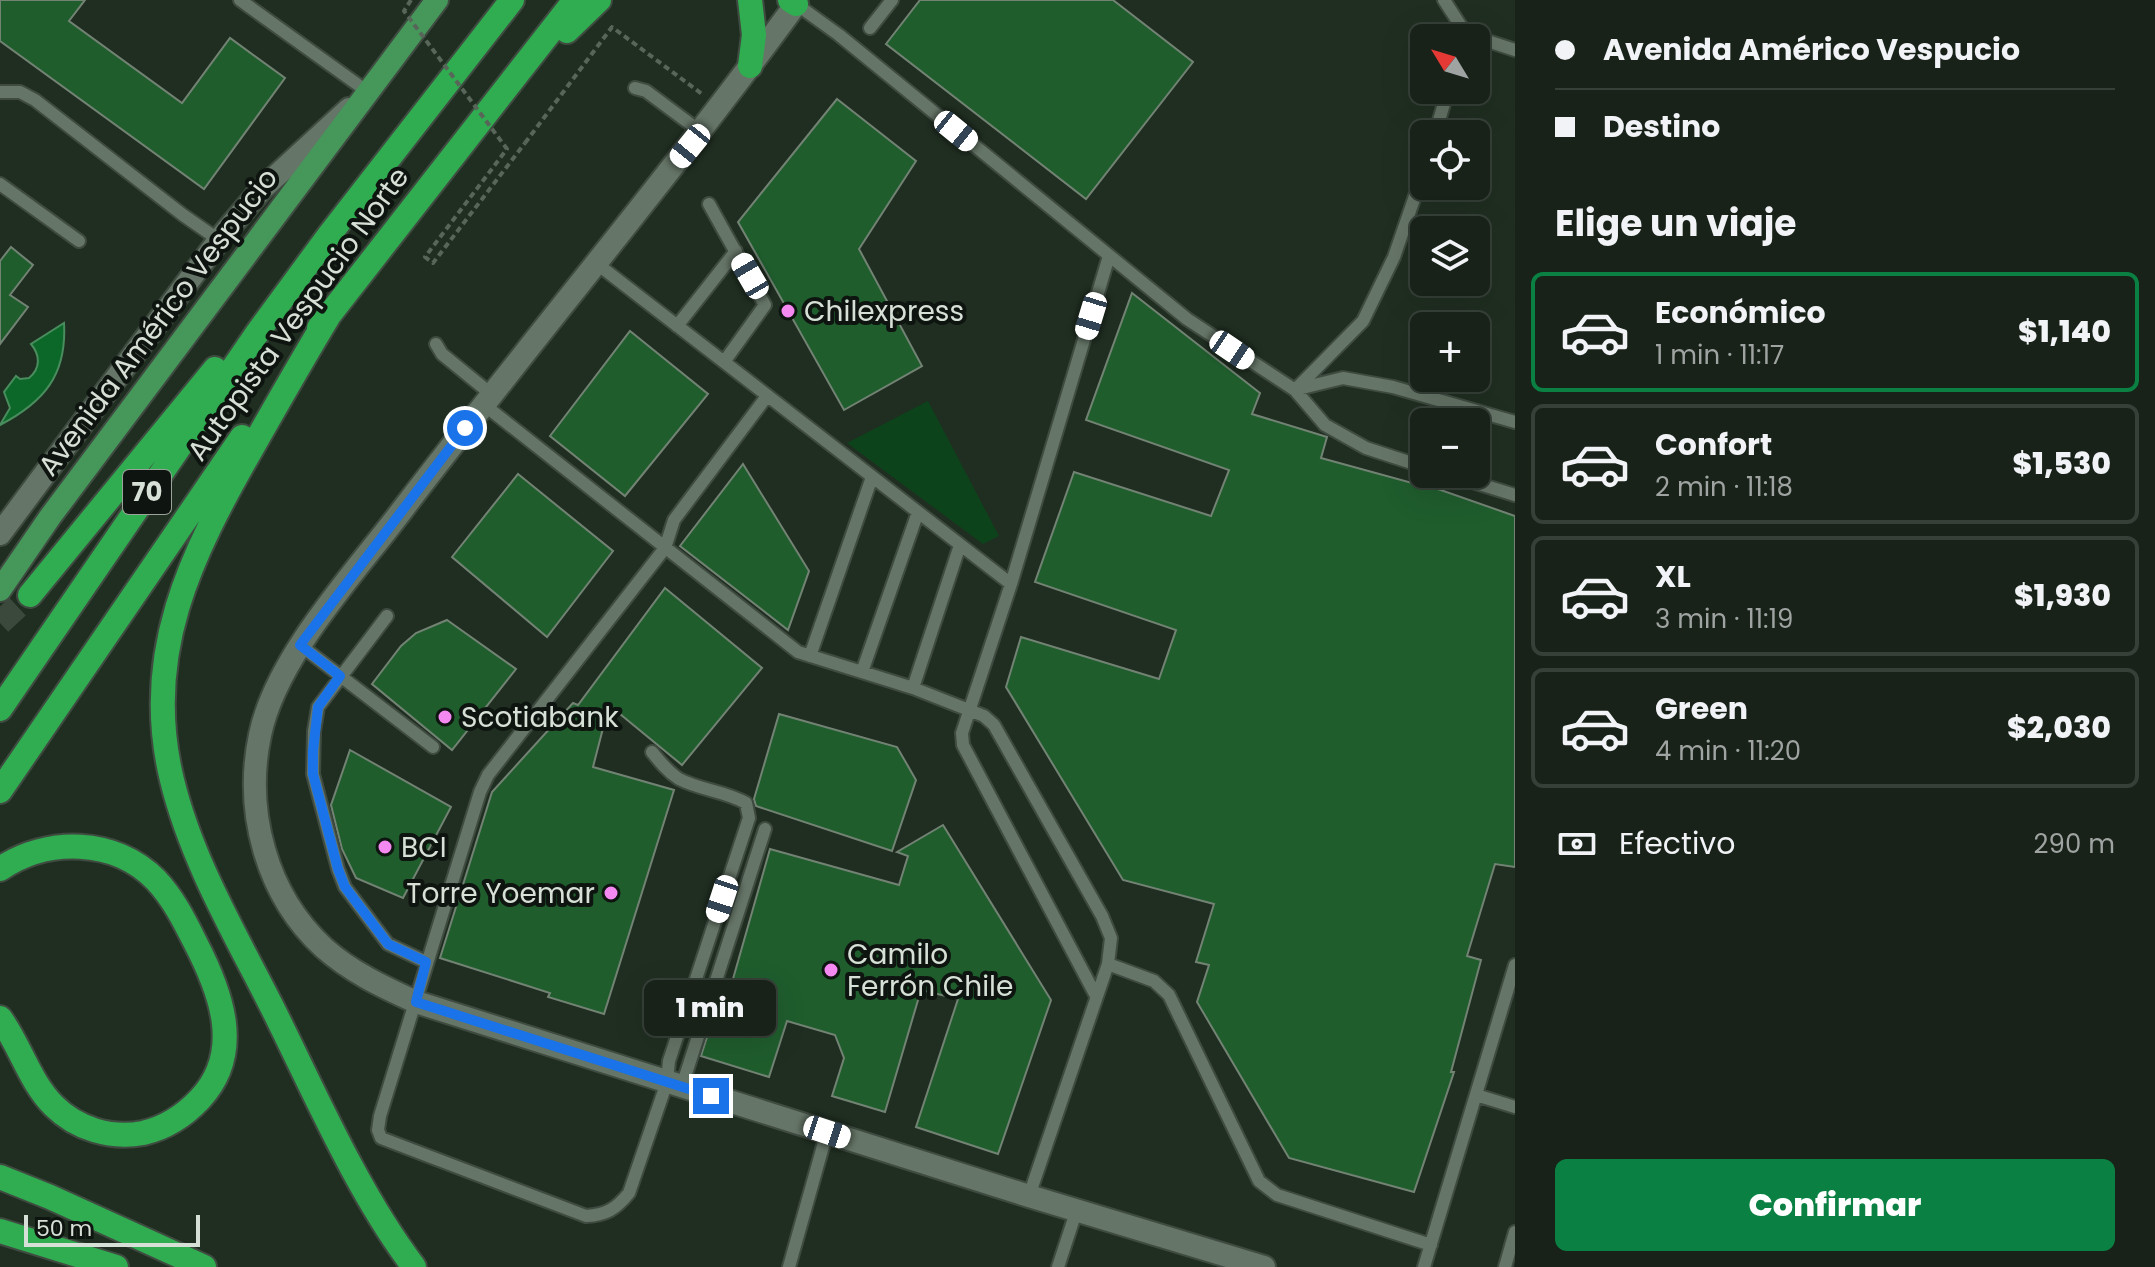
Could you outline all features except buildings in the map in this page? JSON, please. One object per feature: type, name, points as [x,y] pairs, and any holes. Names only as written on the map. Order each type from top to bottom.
[{"type":"highway","name":"Autopista Vespucio Norte","points":[[0,709],[297,278],[512,0]]},
{"type":"highway","name":"Autopista Vespucio Norte","points":[[0,791],[136,589],[328,317],[575,0]]},
{"type":"highway","points":[[489,109],[599,0]]},
{"type":"highway","points":[[750,0],[754,35],[750,66]]},
{"type":"highway","points":[[30,595],[194,395],[297,278]]},
{"type":"highway","points":[[328,317],[237,474],[185,578],[164,661],[161,685],[163,732],[173,783],[211,884],[371,1202],[414,1267]]},
{"type":"highway","points":[[0,1018],[44,1095],[56,1108],[84,1126],[108,1134],[144,1132],[183,1115],[206,1093],[223,1058],[225,1027],[214,982],[181,914],[166,891],[148,873],[116,856],[78,846],[39,849],[2,867]]},
{"type":"highway","points":[[0,1177],[204,1267]]},
{"type":"highway","points":[[0,1231],[116,1267]]},
{"type":"main road","name":"Avenida Américo Vespucio","points":[[0,590],[50,517],[437,0]]},
{"type":"main road","points":[[794,1],[701,132],[487,399],[300,645],[271,699],[257,751],[257,820],[268,864],[291,910],[324,947],[359,973],[416,1002],[1264,1267]]},
{"type":"main road","name":"Avenida Américo Vespucio","points":[[0,534],[219,240],[261,190],[368,92]]},
{"type":"lane","points":[[240,0],[368,92]]},
{"type":"lane","points":[[870,28],[892,0]]},
{"type":"lane","points":[[1444,0],[1458,24]]},
{"type":"lane","points":[[794,1],[1187,319],[1295,390],[1325,425],[1366,448],[1410,462]]},
{"type":"lane","points":[[1490,43],[1515,50]]},
{"type":"lane","points":[[635,88],[646,91],[701,132]]},
{"type":"lane","points":[[0,92],[20,92],[35,100],[219,240]]},
{"type":"lane","points":[[0,184],[79,241]]},
{"type":"lane","points":[[1295,390],[1363,321],[1394,257],[1414,200]]},
{"type":"lane","points":[[709,204],[765,305],[724,362]]},
{"type":"lane","points":[[677,326],[736,251]]},
{"type":"lane","points":[[1096,996],[963,745],[962,733],[1011,584],[1109,256]]},
{"type":"lane","points":[[596,263],[1011,584]]},
{"type":"lane","points":[[436,344],[487,399],[665,548],[798,652],[913,688],[984,716],[994,725],[1102,916],[1111,938],[1108,964],[1029,1196]]},
{"type":"lane","points":[[1295,390],[1343,378],[1393,387],[1515,422]]},
{"type":"lane","points":[[765,829],[674,1084],[629,1193],[618,1206],[604,1215],[586,1216],[381,1138],[378,1130],[380,1116],[426,962],[488,775],[665,548],[674,520],[767,396]]},
{"type":"lane","points":[[810,656],[872,477]]},
{"type":"lane","points":[[1490,487],[1515,495]]},
{"type":"lane","points":[[862,672],[918,512]]},
{"type":"lane","points":[[913,688],[960,545]]},
{"type":"lane","points":[[387,616],[318,707],[313,774],[345,887],[388,944],[426,962]]},
{"type":"lane","points":[[300,645],[433,747]]},
{"type":"lane","points":[[652,752],[668,771],[682,780],[732,795],[746,803],[749,818],[669,1061],[674,1084]]},
{"type":"lane","points":[[1108,964],[1154,981],[1169,995],[1259,1181],[1277,1195],[1431,1245]]},
{"type":"lane","points":[[1424,1267],[1515,965]]},
{"type":"lane","points":[[1476,1095],[1515,1107]]},
{"type":"lane","points":[[789,1267],[827,1132]]},
{"type":"lane","points":[[1058,1267],[1077,1209]]},
{"type":"lane","points":[[1505,1267],[1515,1232]]},
{"type":"path","points":[[411,0],[404,11],[507,149],[425,257],[433,263],[612,27],[720,107]]},
{"type":"shaded area","points":[[64,323],[61,358],[50,385],[29,407],[0,425],[10,408],[4,392],[16,376],[29,378],[37,366],[36,353],[31,344]]},
{"type":"shaded area","points":[[928,401],[999,536],[983,544],[847,443]]},
{"type":"tunnel","points":[[0,623],[30,595]]},
{"type":"place","name":"Chilexpress","points":[[788,311]]},
{"type":"place","name":"Scotiabank","points":[[445,717]]},
{"type":"place","name":"BCI","points":[[385,847]]},
{"type":"place","name":"Torre Yoemar","points":[[611,893]]},
{"type":"place","name":"Camilo Ferrón Chile","points":[[831,970]]},
{"type":"route","points":[[465,428],[300,645],[340,676],[318,707],[313,751],[313,774],[338,869],[345,887],[388,944],[426,962],[416,1002],[711,1096]]}]
